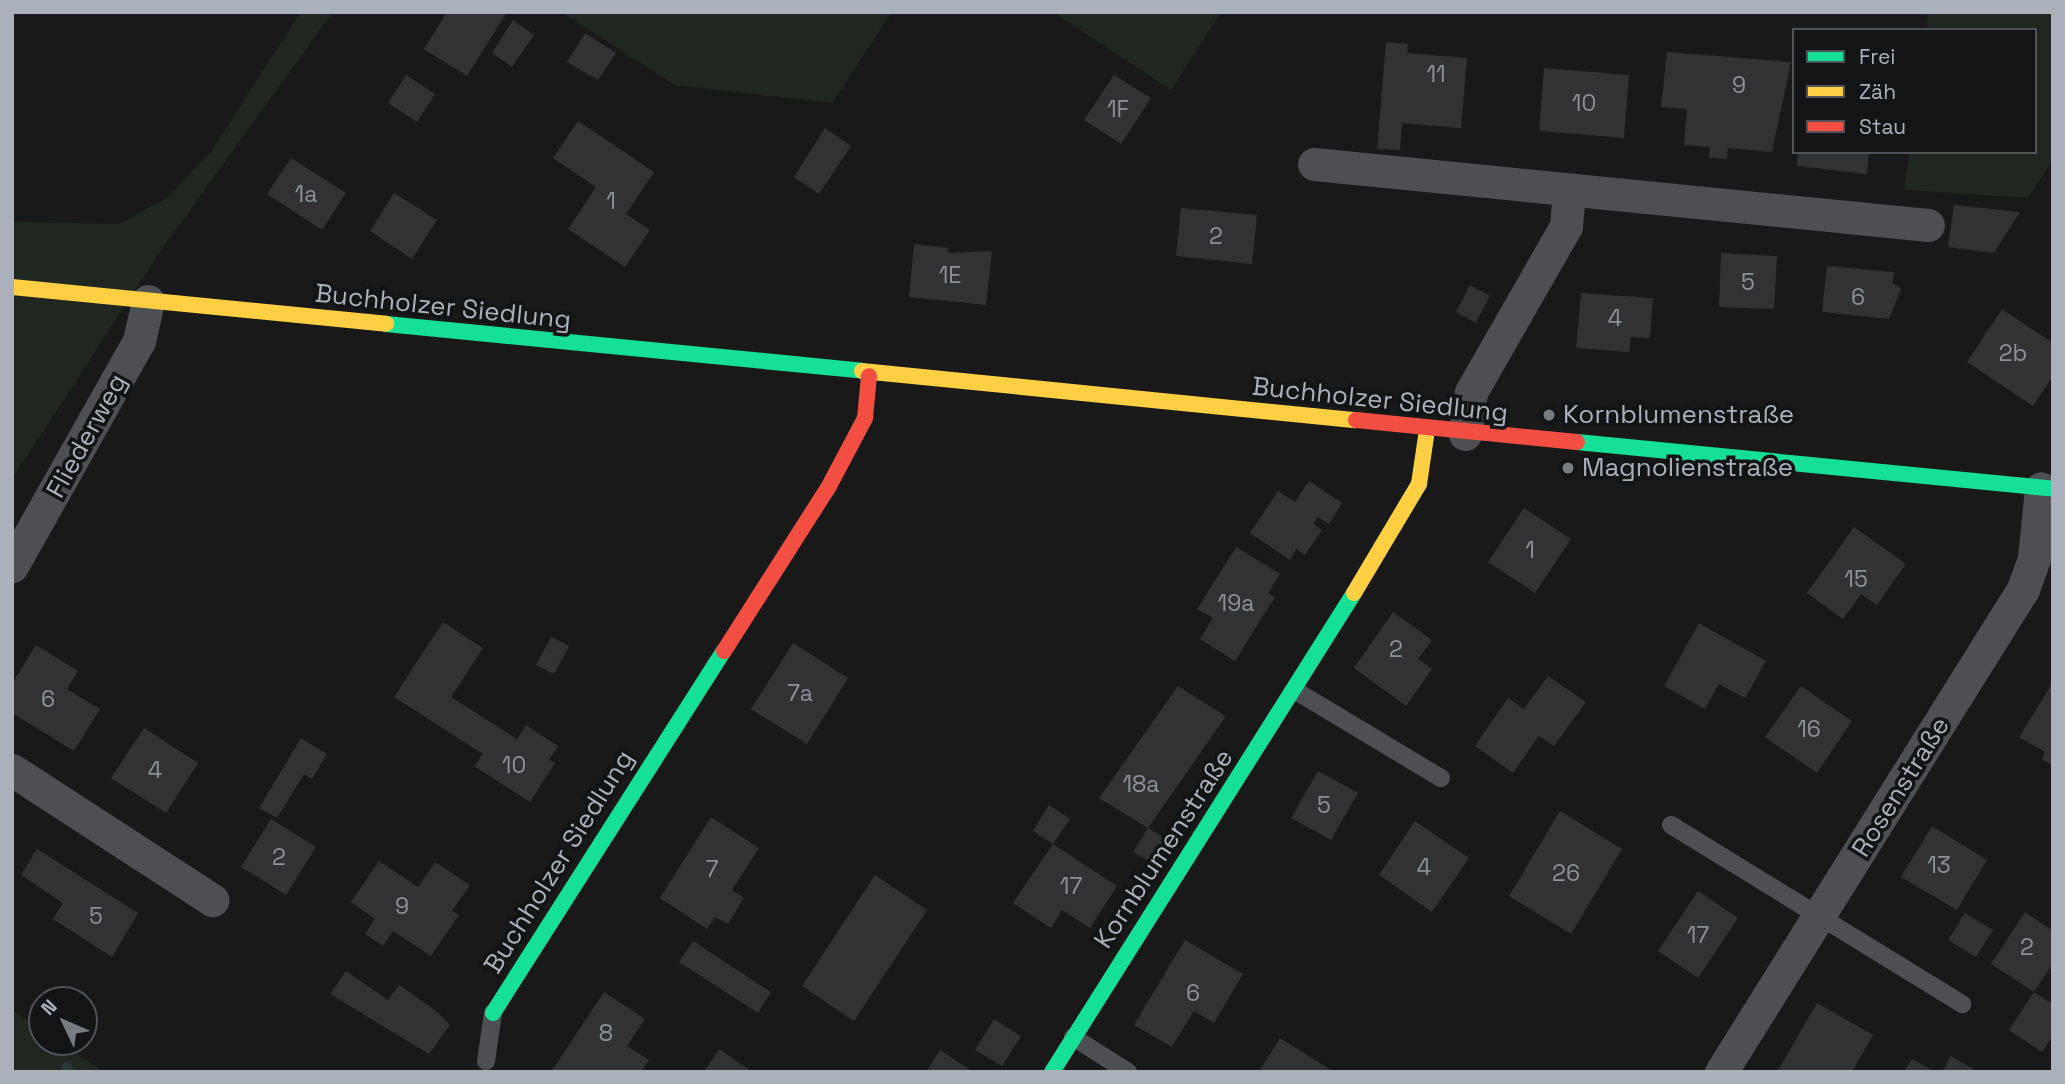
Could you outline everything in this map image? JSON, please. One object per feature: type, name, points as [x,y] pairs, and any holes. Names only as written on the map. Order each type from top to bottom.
[{"type":"street","points":[[1314,164],[1569,192],[1928,225]]},
{"type":"street","points":[[1465,434],[1471,392],[1566,226],[1569,192]]},
{"type":"street","name":"Buchholzer Siedlung","points":[[12,287],[869,376],[2047,488]]},
{"type":"street","name":"Fliederweg","points":[[12,566],[139,341],[148,301]]},
{"type":"street","name":"Buchholzer Siedlung","points":[[493,1013],[828,488],[865,418],[869,376]]},
{"type":"street","name":"Kornblumenstraße","points":[[1052,1072],[1296,691],[1419,484],[1427,430]]},
{"type":"street","name":"Rosenstraße","points":[[1721,1072],[2023,589],[2034,558],[2047,488]]},
{"type":"street","points":[[12,770],[212,900]]},
{"type":"lane","points":[[1296,691],[1441,778]]},
{"type":"lane","points":[[1671,825],[1962,1004]]},
{"type":"lane","points":[[486,1061],[493,1013]]},
{"type":"lane","points":[[1073,1037],[1128,1072]]},
{"type":"shaded area","points":[[301,12],[333,12],[162,249],[12,479],[12,222],[120,224],[168,197],[211,151]]},
{"type":"shaded area","points":[[562,12],[892,12],[832,103],[674,85]]},
{"type":"shaded area","points":[[1052,12],[1222,12],[1171,90]]},
{"type":"shaded area","points":[[1928,12],[2053,12],[2053,159],[2028,198],[1904,190],[1909,154],[2037,154],[2037,28],[1926,28]]},
{"type":"shaded area","points":[[12,1010],[28,1021],[28,1056],[81,1056],[104,1072],[12,1072]]},
{"type":"building","points":[[447,12],[507,12],[467,76],[424,49]]},
{"type":"building","points":[[513,20],[534,35],[512,67],[492,53]]},
{"type":"building","points":[[585,33],[616,53],[598,80],[567,62]]},
{"type":"building","points":[[1386,42],[1408,44],[1407,53],[1467,58],[1461,128],[1402,123],[1400,150],[1377,149]]},
{"type":"building","points":[[1667,52],[1791,62],[1772,152],[1728,148],[1727,159],[1709,158],[1710,147],[1684,145],[1687,109],[1661,107]]},
{"type":"building","points":[[1544,68],[1629,75],[1624,138],[1539,131]]},
{"type":"building","points":[[406,75],[435,94],[417,122],[388,103]]},
{"type":"building","points":[[1114,75],[1151,98],[1121,144],[1084,120]]},
{"type":"building","points":[[578,121],[654,172],[626,214],[650,230],[625,267],[568,229],[596,187],[553,158]]},
{"type":"building","points":[[825,128],[851,146],[819,194],[794,177]]},
{"type":"building","points":[[1798,154],[1869,154],[1867,174],[1797,166]]},
{"type":"building","points":[[291,158],[346,193],[322,230],[267,194]]},
{"type":"building","points":[[394,193],[437,220],[412,259],[370,231]]},
{"type":"building","points":[[1954,205],[2020,212],[1994,253],[1948,247]]},
{"type":"building","points":[[1181,208],[1257,215],[1252,264],[1176,256]]},
{"type":"building","points":[[914,244],[949,248],[947,253],[992,251],[986,305],[909,297]]},
{"type":"building","points":[[1721,253],[1777,256],[1774,309],[1719,307]]},
{"type":"building","points":[[1827,266],[1894,272],[1893,283],[1901,289],[1889,319],[1822,312]]},
{"type":"building","points":[[1470,285],[1490,296],[1476,323],[1456,312]]},
{"type":"building","points":[[1581,293],[1653,298],[1650,338],[1631,337],[1629,352],[1576,348]]},
{"type":"building","points":[[2002,309],[2053,343],[2053,376],[2033,406],[1967,362]]},
{"type":"building","points":[[1309,481],[1342,503],[1329,524],[1318,517],[1313,524],[1322,530],[1305,555],[1296,549],[1290,560],[1250,533],[1278,491],[1295,502]]},
{"type":"building","points":[[1524,508],[1571,539],[1535,593],[1488,562]]},
{"type":"building","points":[[1854,527],[1906,564],[1877,605],[1861,594],[1843,619],[1807,593]]},
{"type":"building","points":[[1236,547],[1280,574],[1268,593],[1275,597],[1235,661],[1200,639],[1213,618],[1197,609]]},
{"type":"building","points":[[1393,612],[1432,640],[1418,659],[1432,669],[1406,706],[1354,668]]},
{"type":"building","points":[[443,622],[483,648],[451,697],[517,739],[526,725],[558,746],[549,760],[555,763],[530,802],[474,766],[483,754],[394,697]]},
{"type":"building","points":[[1699,623],[1766,661],[1745,698],[1719,684],[1705,709],[1664,686]]},
{"type":"building","points":[[551,637],[569,646],[554,674],[536,665]]},
{"type":"building","points":[[793,643],[848,678],[807,744],[751,709]]},
{"type":"building","points":[[36,645],[78,671],[67,689],[100,709],[74,751],[12,713],[12,684]]},
{"type":"building","points":[[1548,676],[1586,702],[1554,746],[1539,736],[1513,773],[1475,746],[1508,698],[1524,709]]},
{"type":"building","points":[[2053,682],[2053,766],[2042,759],[2045,752],[2019,737]]},
{"type":"building","points":[[1178,686],[1226,716],[1148,828],[1099,798]]},
{"type":"building","points":[[1801,686],[1852,721],[1817,773],[1765,737]]},
{"type":"building","points":[[144,728],[198,763],[166,813],[111,778]]},
{"type":"building","points":[[301,738],[327,754],[312,779],[304,774],[277,818],[259,808]]},
{"type":"building","points":[[1318,771],[1358,793],[1331,840],[1291,818]]},
{"type":"building","points":[[1049,805],[1070,819],[1053,844],[1033,831]]},
{"type":"building","points":[[1560,811],[1622,849],[1571,934],[1509,896]]},
{"type":"building","points":[[711,817],[759,848],[732,890],[744,898],[728,924],[715,917],[707,929],[660,898]]},
{"type":"building","points":[[271,819],[316,847],[286,895],[241,867]]},
{"type":"building","points":[[1415,821],[1469,858],[1432,912],[1379,875]]},
{"type":"building","points":[[1932,826],[1987,860],[1957,910],[1901,877]]},
{"type":"building","points":[[1148,828],[1174,844],[1159,867],[1133,852]]},
{"type":"building","points":[[1053,844],[1117,886],[1090,928],[1062,910],[1051,928],[1013,903]]},
{"type":"building","points":[[37,849],[138,913],[112,957],[53,919],[63,903],[21,875]]},
{"type":"building","points":[[379,861],[418,887],[435,862],[470,885],[452,911],[459,915],[431,956],[393,931],[383,946],[365,934],[375,919],[351,902]]},
{"type":"building","points":[[875,875],[927,910],[854,1021],[802,986]]},
{"type":"building","points":[[1698,891],[1738,918],[1698,978],[1658,951]]},
{"type":"building","points":[[2025,912],[2053,931],[2053,963],[2034,992],[1991,964]]},
{"type":"building","points":[[1965,913],[1993,930],[1976,957],[1948,940]]},
{"type":"building","points":[[1185,940],[1243,974],[1214,1023],[1194,1011],[1172,1047],[1134,1025]]},
{"type":"building","points":[[693,941],[771,992],[758,1013],[679,962]]},
{"type":"building","points":[[346,971],[388,1000],[399,985],[435,1010],[450,1025],[429,1054],[330,994]]},
{"type":"building","points":[[604,992],[645,1019],[627,1046],[649,1060],[641,1072],[551,1072]]},
{"type":"building","points":[[2034,992],[2053,1004],[2053,1036],[2042,1052],[2009,1030]]},
{"type":"building","points":[[1817,1003],[1873,1035],[1852,1072],[1777,1072]]},
{"type":"building","points":[[994,1019],[1021,1036],[1002,1066],[975,1050]]},
{"type":"building","points":[[1280,1038],[1334,1072],[1259,1072]]},
{"type":"building","points":[[719,1049],[752,1072],[704,1072]]},
{"type":"building","points":[[940,1050],[973,1072],[926,1072]]},
{"type":"building","points":[[1951,1056],[1978,1072],[1942,1072]]},
{"type":"building","points":[[1912,1059],[1935,1072],[1904,1072]]},
{"type":"waterway","points":[[67,1067],[69,1072]]},
{"type":"traffic: fast","points":[[386,324],[862,371]]},
{"type":"traffic: fast","points":[[1577,442],[2053,489]]},
{"type":"traffic: fast","points":[[1052,1072],[1354,593]]},
{"type":"traffic: fast","points":[[493,1013],[724,651]]},
{"type":"traffic: slow","points":[[12,287],[386,324]]},
{"type":"traffic: slow","points":[[862,371],[1356,420]]},
{"type":"traffic: slow","points":[[1354,593],[1419,484],[1427,430]]},
{"type":"traffic: jam","points":[[724,651],[828,488],[865,418],[869,376]]},
{"type":"traffic: jam","points":[[1356,420],[1577,442]]},
{"type":"place","name":"Kornblumenstraße","points":[[1549,415]]},
{"type":"place","name":"Magnolienstraße","points":[[1568,468]]}]
